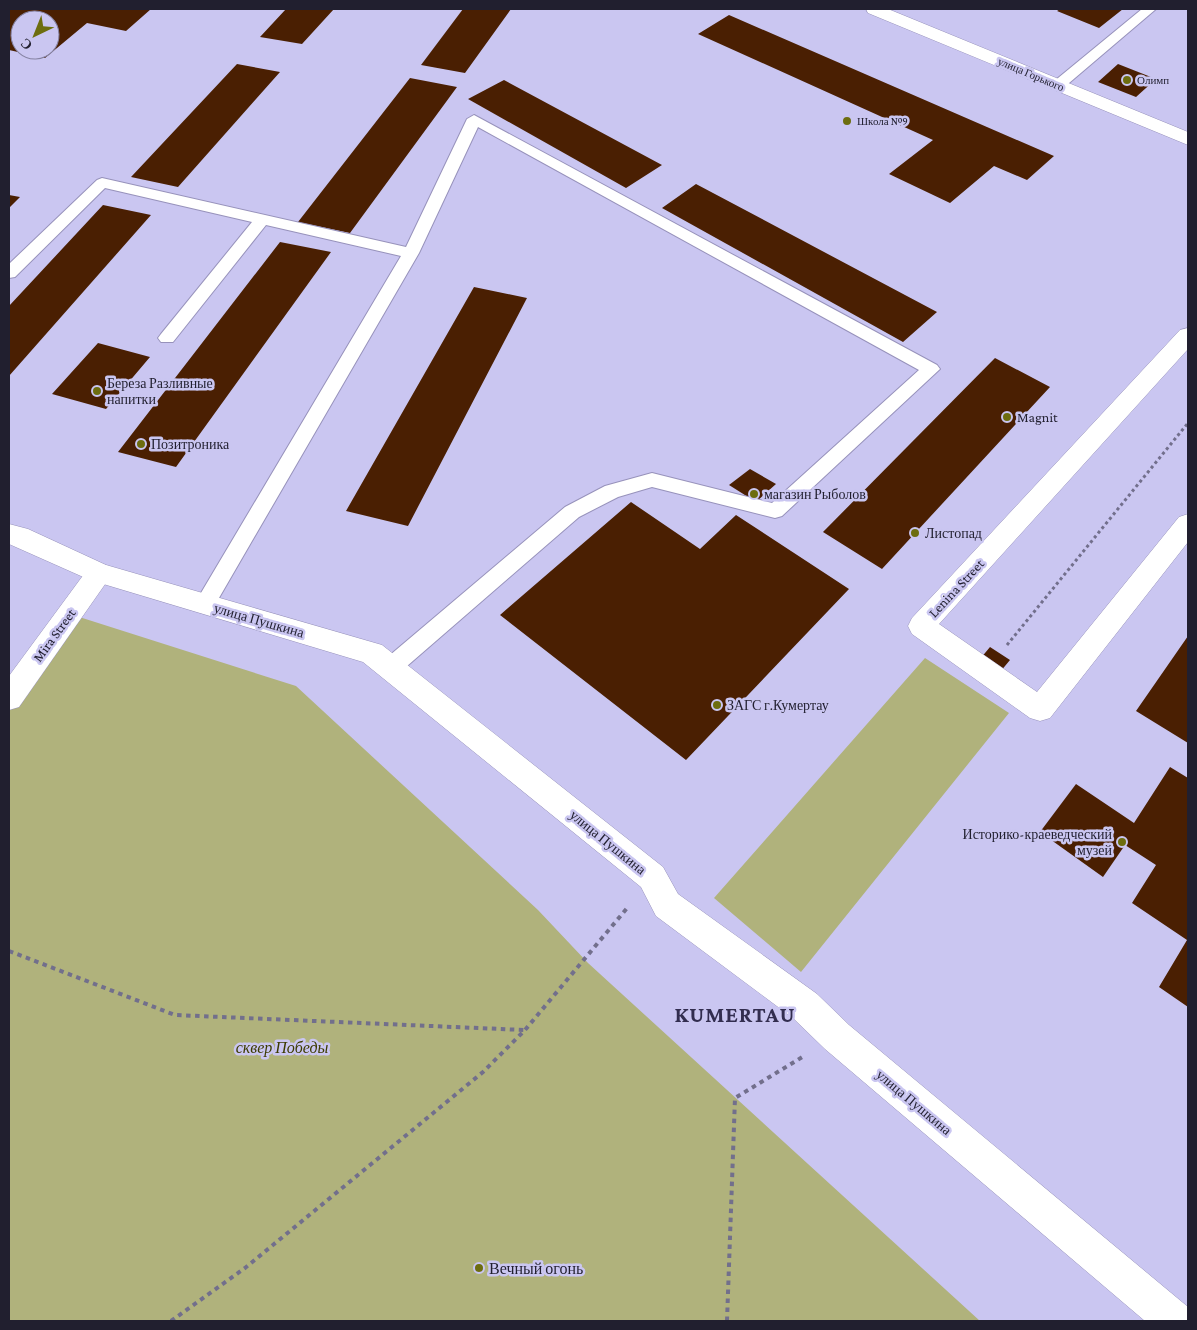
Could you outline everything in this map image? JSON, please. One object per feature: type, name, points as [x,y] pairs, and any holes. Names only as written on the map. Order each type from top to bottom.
[{"type":"main road","name":"улица Горького","points":[[874,9],[1188,139]]},
{"type":"main road","name":"Lenina Street","points":[[1188,335],[921,626],[1040,709],[1188,524]]},
{"type":"main road","name":"улица Пушкина","points":[[9,534],[19,536],[99,573],[372,653],[652,877],[667,905],[804,1006],[837,1037],[1174,1321]]},
{"type":"main road","name":"Mira Street","points":[[9,698],[99,573]]},
{"type":"lane","points":[[1057,86],[1150,9]]},
{"type":"lane","points":[[205,604],[411,253],[474,119],[931,369],[775,511],[652,480],[612,491],[572,512],[391,667]]},
{"type":"lane","points":[[9,273],[102,183],[411,253]]},
{"type":"lane","points":[[167,338],[262,219]]},
{"type":"path","points":[[1003,650],[1188,423]]},
{"type":"path","points":[[171,1321],[245,1268],[483,1072],[524,1030],[652,877]]},
{"type":"path","points":[[9,951],[175,1015],[524,1030]]},
{"type":"path","points":[[727,1321],[734,1098],[837,1037]]},
{"type":"green space","name":"сквер Победы","points":[[73,615],[296,686],[538,910],[588,963],[980,1321],[9,1321],[9,704]]},
{"type":"green space","points":[[925,658],[1009,713],[801,972],[714,898]]},
{"type":"building","points":[[9,9],[151,9],[126,31],[87,23],[60,46],[60,10],[10,10],[10,50]]},
{"type":"building","points":[[286,9],[334,9],[302,44],[260,37]]},
{"type":"building","points":[[463,9],[511,9],[465,73],[421,65]]},
{"type":"building","points":[[1060,9],[1123,9],[1099,28],[1057,11]]},
{"type":"building","points":[[729,15],[1054,156],[1027,180],[994,166],[950,203],[889,174],[933,140],[698,34]]},
{"type":"building","points":[[237,64],[280,72],[178,187],[131,177]]},
{"type":"building","name":"Олимп","points":[[1118,64],[1156,79],[1136,97],[1098,82]]},
{"type":"building","points":[[410,78],[457,87],[350,233],[298,222]]},
{"type":"building","points":[[504,80],[662,165],[626,188],[468,99]]},
{"type":"building","points":[[696,184],[937,312],[903,342],[662,208]]},
{"type":"building","points":[[9,195],[20,197],[9,208]]},
{"type":"building","points":[[103,205],[151,215],[9,376],[9,306]]},
{"type":"building","points":[[280,242],[331,252],[176,467],[118,452]]},
{"type":"building","points":[[474,287],[527,298],[408,526],[346,511]]},
{"type":"building","points":[[98,343],[150,357],[106,409],[52,394]]},
{"type":"building","points":[[995,358],[1050,387],[882,569],[823,532]]},
{"type":"building","name":"магазин Рыболов","points":[[750,469],[776,484],[756,502],[729,485]]},
{"type":"building","points":[[631,502],[700,549],[736,515],[849,589],[686,760],[500,615]]},
{"type":"building","points":[[1188,636],[1188,743],[1136,711]]},
{"type":"building","points":[[990,647],[1010,660],[1000,672],[980,659]]},
{"type":"building","points":[[1170,767],[1188,778],[1188,1007],[1159,987],[1187,940],[1132,903],[1156,865],[1125,845],[1103,877],[1040,832],[1076,784],[1134,823]]},
{"type":"place","name":"Олимп","points":[[1127,80]]},
{"type":"place","name":"Школа №9","points":[[847,121]]},
{"type":"place","name":"Береза Разливные напитки","points":[[97,391]]},
{"type":"place","name":"Magnit","points":[[1007,417]]},
{"type":"place","name":"Позитроника","points":[[141,444]]},
{"type":"place","name":"магазин Рыболов","points":[[754,494]]},
{"type":"place","name":"Листопад","points":[[915,533]]},
{"type":"place","name":"ЗАГС г.Кумертау","points":[[717,705]]},
{"type":"place","name":"Историко-краеведческий музей","points":[[1122,842]]},
{"type":"place","name":"Вечный огонь","points":[[479,1268]]},
{"type":"district","name":"KUMERTAU","points":[[735,1014]]}]
